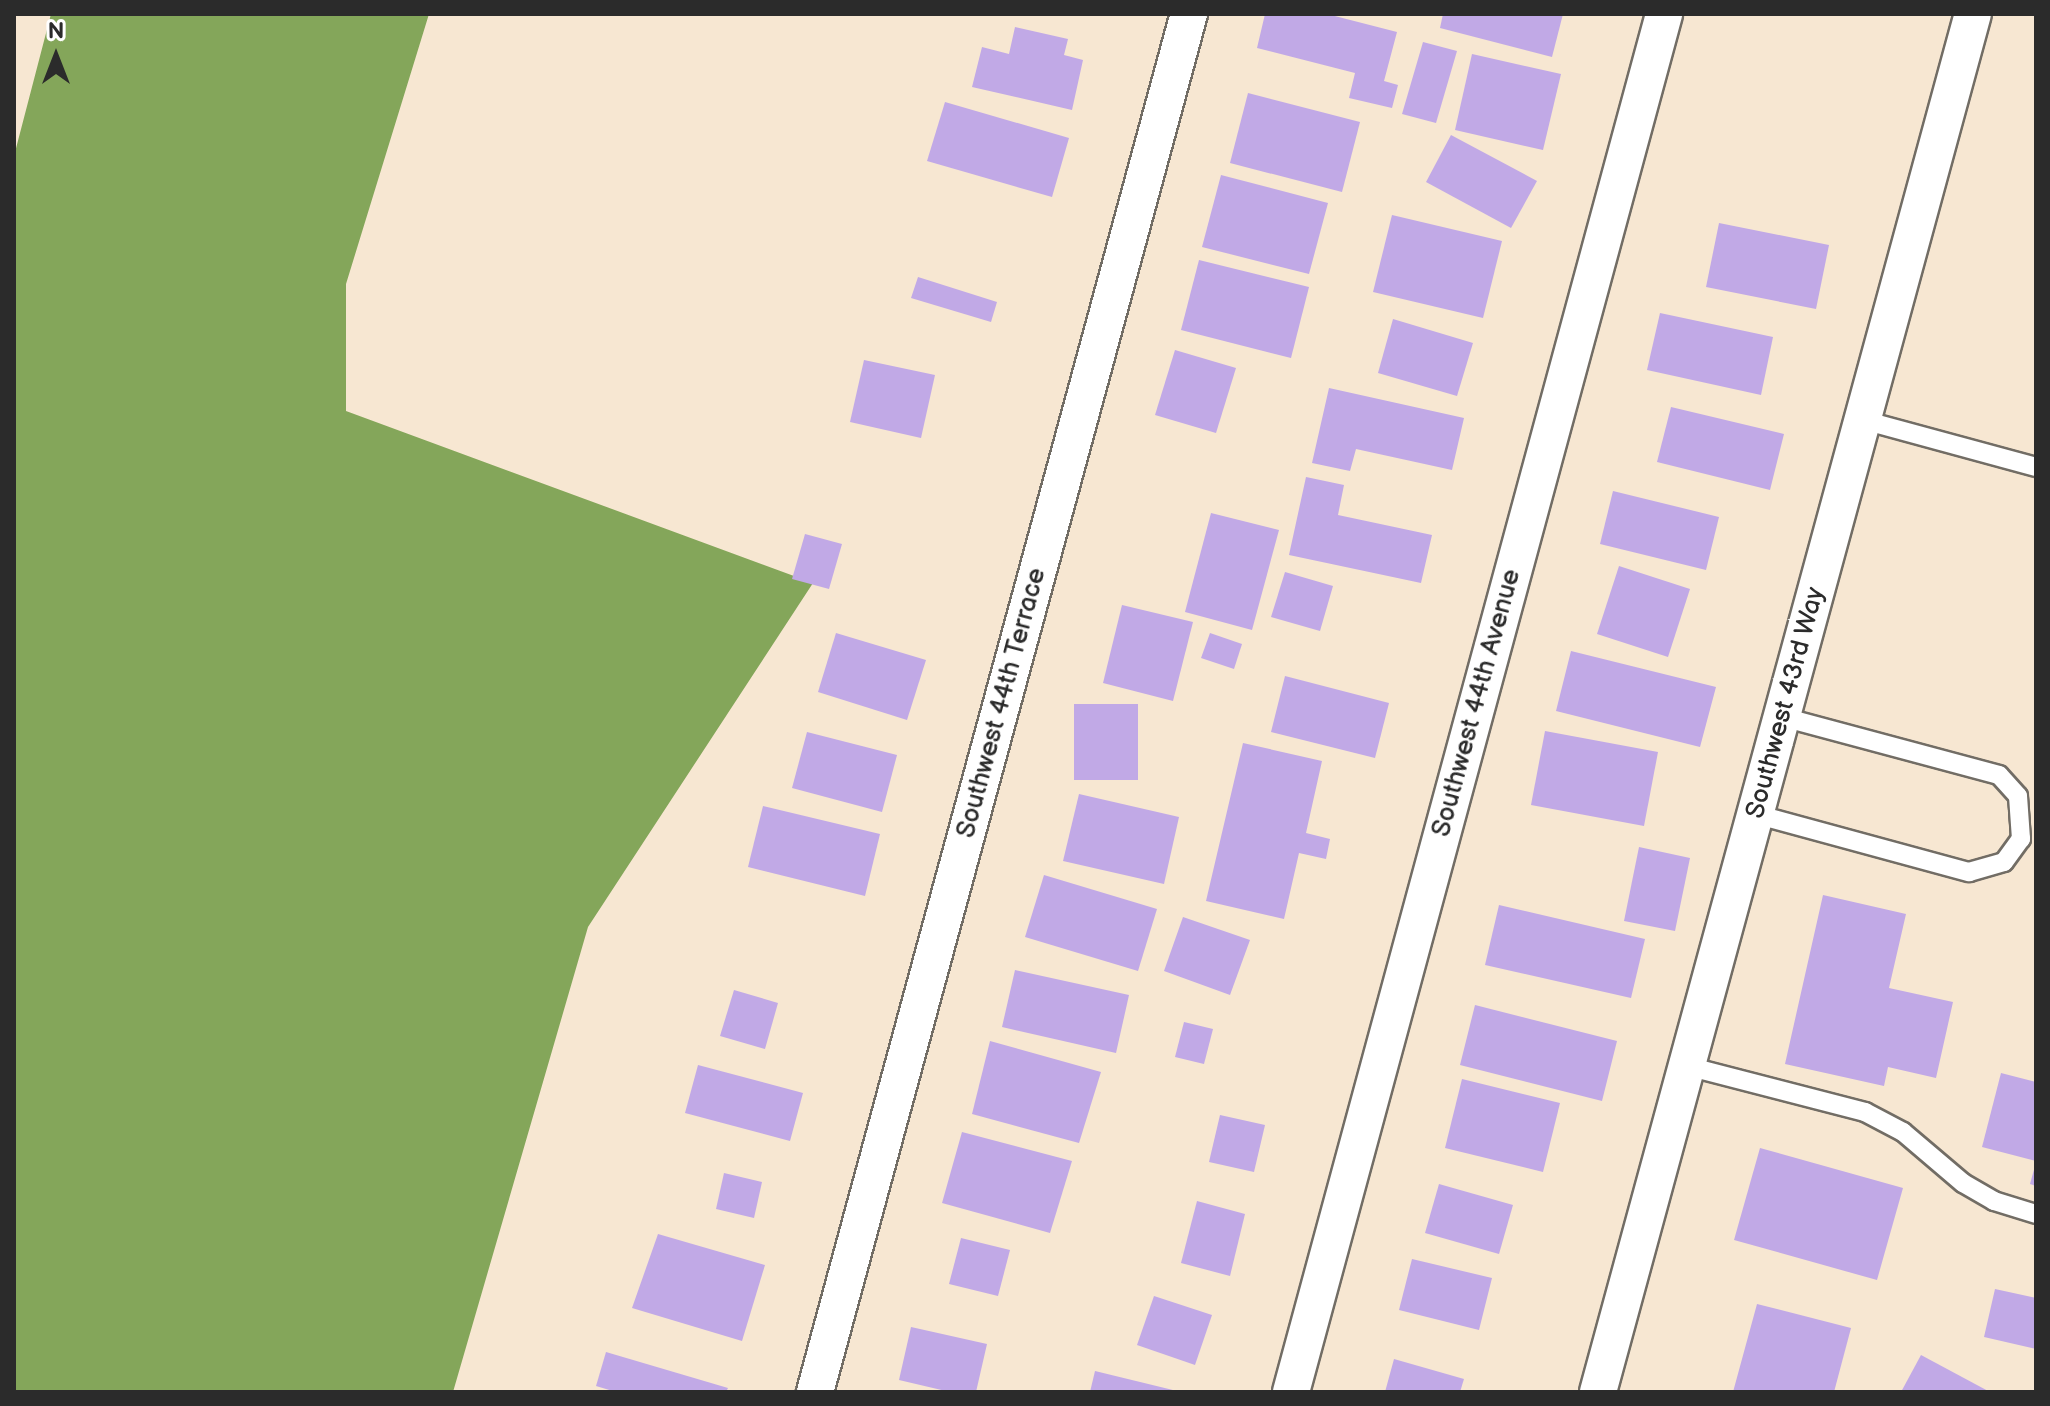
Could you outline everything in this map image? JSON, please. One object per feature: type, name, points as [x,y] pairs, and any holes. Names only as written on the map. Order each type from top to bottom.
[{"type":"street","name":"Southwest 44th Terrace","points":[[815,1392],[1189,14]]},
{"type":"street","name":"Southwest 44th Avenue","points":[[1291,1392],[1664,14]]},
{"type":"street","name":"Southwest 43rd Way","points":[[1598,1392],[1973,14]]},
{"type":"lane","points":[[1863,420],[2036,467]]},
{"type":"lane","points":[[1755,814],[1969,872],[2004,862],[2021,839],[2018,796],[1999,775],[1782,717]]},
{"type":"lane","points":[[1687,1066],[1865,1112],[1903,1132],[1963,1183],[1994,1201],[2036,1214]]},
{"type":"green space","points":[[51,14],[429,14],[346,284],[346,411],[813,583],[588,927],[453,1392],[14,1392],[14,156]]},
{"type":"building","points":[[1265,14],[1327,14],[1397,32],[1384,81],[1398,85],[1392,108],[1349,98],[1355,73],[1257,48]]},
{"type":"building","points":[[1443,14],[1563,14],[1552,57],[1440,28]]},
{"type":"building","points":[[1015,27],[1068,39],[1064,55],[1083,60],[1072,110],[972,87],[982,47],[1009,54]]},
{"type":"building","points":[[1423,42],[1457,51],[1436,123],[1402,114]]},
{"type":"building","points":[[1472,54],[1561,74],[1543,150],[1455,130]]},
{"type":"building","points":[[1248,93],[1360,122],[1342,192],[1230,163]]},
{"type":"building","points":[[945,102],[1069,138],[1052,197],[927,161]]},
{"type":"building","points":[[1451,135],[1537,181],[1511,228],[1426,182]]},
{"type":"building","points":[[1221,175],[1328,203],[1309,274],[1202,247]]},
{"type":"building","points":[[1392,215],[1502,241],[1483,318],[1373,292]]},
{"type":"building","points":[[1719,223],[1829,245],[1816,309],[1706,287]]},
{"type":"building","points":[[1199,260],[1309,287],[1291,358],[1181,330]]},
{"type":"building","points":[[918,277],[997,302],[991,322],[911,298]]},
{"type":"building","points":[[1660,313],[1773,337],[1761,395],[1647,370]]},
{"type":"building","points":[[1393,319],[1473,343],[1457,396],[1378,373]]},
{"type":"building","points":[[1175,350],[1236,368],[1216,433],[1155,415]]},
{"type":"building","points":[[864,360],[935,375],[921,438],[850,422]]},
{"type":"building","points":[[1329,388],[1464,418],[1452,470],[1356,449],[1350,471],[1312,463]]},
{"type":"building","points":[[1671,407],[1784,434],[1770,490],[1657,462]]},
{"type":"building","points":[[1306,477],[1344,485],[1338,515],[1432,535],[1421,583],[1289,555]]},
{"type":"building","points":[[1613,491],[1719,517],[1706,570],[1600,544]]},
{"type":"building","points":[[1211,513],[1279,530],[1252,630],[1185,612]]},
{"type":"building","points":[[805,534],[842,544],[829,589],[792,579]]},
{"type":"building","points":[[1619,566],[1690,589],[1668,657],[1597,634]]},
{"type":"building","points":[[1285,572],[1333,586],[1320,631],[1271,617]]},
{"type":"building","points":[[1122,605],[1193,622],[1173,701],[1103,683]]},
{"type":"building","points":[[836,633],[926,660],[907,720],[818,692]]},
{"type":"building","points":[[1210,633],[1242,644],[1234,669],[1201,658]]},
{"type":"building","points":[[1571,651],[1716,687],[1700,747],[1556,711]]},
{"type":"building","points":[[1285,676],[1389,703],[1375,758],[1271,732]]},
{"type":"building","points":[[1074,704],[1138,704],[1138,780],[1074,780]]},
{"type":"building","points":[[1545,731],[1658,752],[1644,826],[1531,805]]},
{"type":"building","points":[[807,732],[897,755],[882,812],[792,788]]},
{"type":"building","points":[[1243,743],[1322,761],[1306,833],[1330,839],[1326,859],[1299,853],[1284,919],[1206,901]]},
{"type":"building","points":[[1079,794],[1179,817],[1164,884],[1063,861]]},
{"type":"building","points":[[763,806],[880,834],[865,896],[748,867]]},
{"type":"building","points":[[1639,847],[1690,858],[1675,931],[1624,921]]},
{"type":"building","points":[[1044,875],[1157,909],[1138,971],[1025,937]]},
{"type":"building","points":[[1823,895],[1906,914],[1889,988],[1953,1002],[1936,1078],[1888,1067],[1884,1086],[1785,1064]]},
{"type":"building","points":[[1499,905],[1645,939],[1631,998],[1485,965]]},
{"type":"building","points":[[1183,917],[1250,940],[1230,995],[1164,971]]},
{"type":"building","points":[[1015,970],[1129,995],[1116,1053],[1002,1027]]},
{"type":"building","points":[[734,990],[778,1003],[765,1049],[720,1036]]},
{"type":"building","points":[[1475,1005],[1617,1041],[1602,1101],[1460,1065]]},
{"type":"building","points":[[1184,1022],[1213,1029],[1204,1064],[1175,1057]]},
{"type":"building","points":[[990,1041],[1101,1072],[1079,1143],[972,1114]]},
{"type":"building","points":[[698,1065],[803,1093],[790,1141],[685,1113]]},
{"type":"building","points":[[2001,1073],[2036,1082],[2036,1161],[1982,1147]]},
{"type":"building","points":[[1462,1079],[1560,1103],[1543,1172],[1445,1148]]},
{"type":"building","points":[[1220,1115],[1265,1125],[1254,1172],[1209,1162]]},
{"type":"building","points":[[962,1132],[1072,1161],[1050,1233],[942,1203]]},
{"type":"building","points":[[1760,1148],[1903,1188],[1877,1280],[1734,1240]]},
{"type":"building","points":[[2036,1167],[2036,1186],[2030,1184]]},
{"type":"building","points":[[724,1173],[762,1182],[754,1218],[716,1209]]},
{"type":"building","points":[[1439,1184],[1513,1205],[1499,1254],[1425,1233]]},
{"type":"building","points":[[1197,1201],[1245,1214],[1230,1276],[1181,1263]]},
{"type":"building","points":[[658,1234],[765,1265],[742,1341],[632,1308]]},
{"type":"building","points":[[961,1238],[1010,1250],[998,1296],[949,1284]]},
{"type":"building","points":[[1412,1259],[1492,1278],[1479,1330],[1399,1310]]},
{"type":"building","points":[[1995,1289],[2036,1298],[2036,1349],[1984,1337]]},
{"type":"building","points":[[1154,1296],[1212,1315],[1195,1365],[1137,1345]]},
{"type":"building","points":[[1757,1304],[1851,1328],[1834,1392],[1733,1392]]},
{"type":"building","points":[[911,1327],[987,1344],[976,1392],[950,1392],[899,1380]]},
{"type":"building","points":[[606,1352],[728,1388],[726,1392],[616,1392],[596,1386]]},
{"type":"building","points":[[1921,1355],[1990,1392],[1901,1392]]},
{"type":"building","points":[[1394,1359],[1464,1379],[1460,1392],[1385,1392]]},
{"type":"building","points":[[1095,1371],[1177,1391],[1177,1392],[1090,1392]]}]
